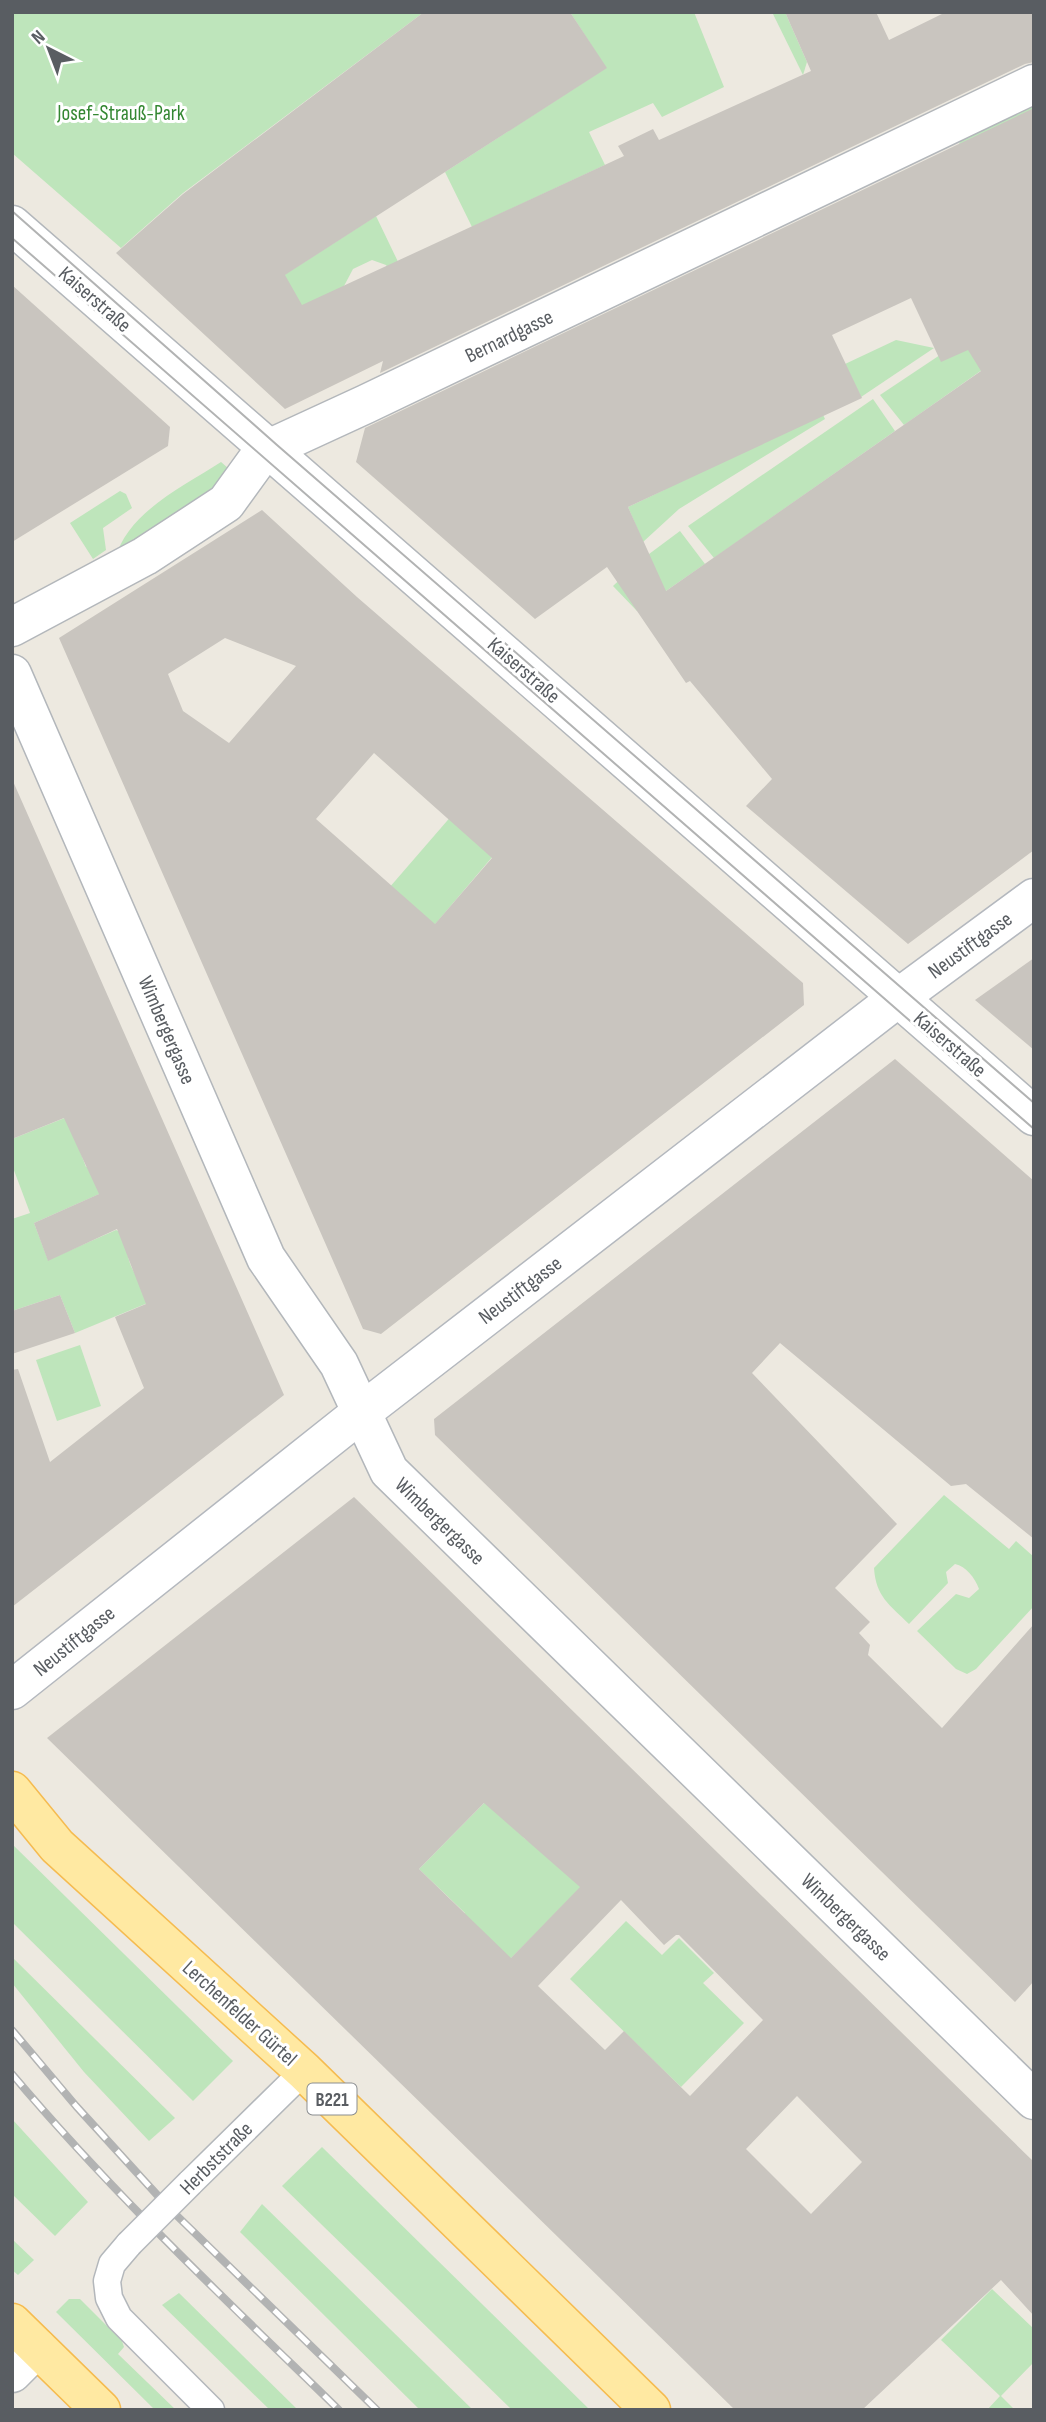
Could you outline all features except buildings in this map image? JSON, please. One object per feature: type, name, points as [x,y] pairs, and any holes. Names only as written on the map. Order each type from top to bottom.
[{"type":"main road","name":"Lerchenfelder Gürtel","points":[[12,1791],[57,1846],[304,2071],[651,2410]]},
{"type":"main road","points":[[21,2348],[101,2410]]},
{"type":"street","name":"Bernardgasse","points":[[12,627],[145,556],[226,503],[260,456],[268,450],[1034,84]]},
{"type":"street","name":"Kaiserstraße","points":[[12,225],[1034,1116]]},
{"type":"street","name":"Wimbergergasse","points":[[12,674],[266,1258],[339,1364],[389,1471],[1034,2100]]},
{"type":"street","name":"Neustiftgasse","points":[[12,1690],[362,1412],[898,998],[1034,898]]},
{"type":"lane","name":"Herbststraße","points":[[211,2410],[118,2318],[109,2298],[107,2281],[112,2264],[129,2244],[304,2071]]},
{"type":"green space","name":"Josef-Strauß-Park","points":[[12,12],[424,12],[183,193],[121,248],[12,153]]},
{"type":"green space","points":[[570,12],[694,12],[724,87],[662,117],[653,103],[589,132],[605,165],[472,227],[445,172],[606,68]]},
{"type":"green space","points":[[772,12],[785,12],[807,62],[803,75]]},
{"type":"green space","points":[[1034,98],[1034,112],[958,148],[963,131]]},
{"type":"green space","points":[[376,216],[401,268],[391,272],[386,265],[372,260],[353,269],[344,286],[304,313],[281,277]]},
{"type":"green space","points":[[970,335],[989,365],[904,425],[880,395]]},
{"type":"green space","points":[[896,340],[934,348],[861,397],[845,364]]},
{"type":"green space","points":[[788,342],[825,419],[679,509],[643,542],[628,507],[664,490]]},
{"type":"green space","points":[[873,399],[895,431],[714,558],[688,526]]},
{"type":"green space","points":[[221,462],[236,475],[115,560],[121,543],[131,528],[158,502]]},
{"type":"green space","points":[[120,491],[126,494],[132,508],[103,528],[106,550],[93,559],[70,523]]},
{"type":"green space","points":[[680,531],[705,564],[637,611],[613,586],[641,560]]},
{"type":"green space","points":[[466,799],[493,856],[336,1041],[344,940]]},
{"type":"green space","points":[[67,1117],[86,1167],[95,1163],[106,1191],[34,1223],[48,1260],[116,1230],[127,1235],[130,1263],[137,1278],[155,1300],[75,1333],[60,1295],[12,1311],[12,1219],[30,1213],[12,1165],[12,1139]]},
{"type":"green space","points":[[80,1345],[101,1406],[57,1421],[36,1360]]},
{"type":"green space","points":[[944,1495],[1009,1549],[1016,1541],[1034,1557],[1034,1606],[976,1669],[967,1674],[956,1669],[917,1631],[956,1594],[969,1598],[979,1589],[970,1573],[955,1564],[946,1572],[948,1583],[909,1624],[885,1599],[875,1578],[874,1568]]},
{"type":"green space","points":[[495,1792],[524,1838],[586,1882],[465,2005],[440,1937],[465,1913],[419,1869]]},
{"type":"green space","points":[[12,1844],[233,2061],[193,2101],[12,1922]]},
{"type":"green space","points":[[626,1921],[662,1955],[679,1938],[714,1973],[703,1983],[744,2023],[681,2087],[570,1979]]},
{"type":"green space","points":[[12,1957],[175,2118],[149,2141],[84,2072],[12,1983]]},
{"type":"green space","points":[[12,2119],[88,2202],[55,2236],[12,2194]]},
{"type":"green space","points":[[322,2147],[590,2410],[512,2410],[282,2186]]},
{"type":"green space","points":[[262,2204],[473,2410],[420,2410],[240,2232]]},
{"type":"green space","points":[[12,2239],[34,2260],[18,2275],[12,2270]]},
{"type":"green space","points":[[992,2289],[1034,2329],[1034,2362],[1001,2396],[1015,2410],[987,2410],[1000,2396],[941,2340]]},
{"type":"green space","points":[[179,2293],[298,2410],[270,2410],[162,2305]]},
{"type":"green space","points":[[69,2299],[80,2299],[122,2341],[124,2347],[118,2354],[176,2410],[155,2410],[56,2312]]},
{"type":"tram line","points":[[12,211],[1034,1103]]},
{"type":"tram line","points":[[12,238],[1034,1129]]},
{"type":"railway","points":[[12,2030],[76,2106],[170,2209],[377,2410]]},
{"type":"railway","points":[[12,2074],[130,2204],[339,2410]]}]
